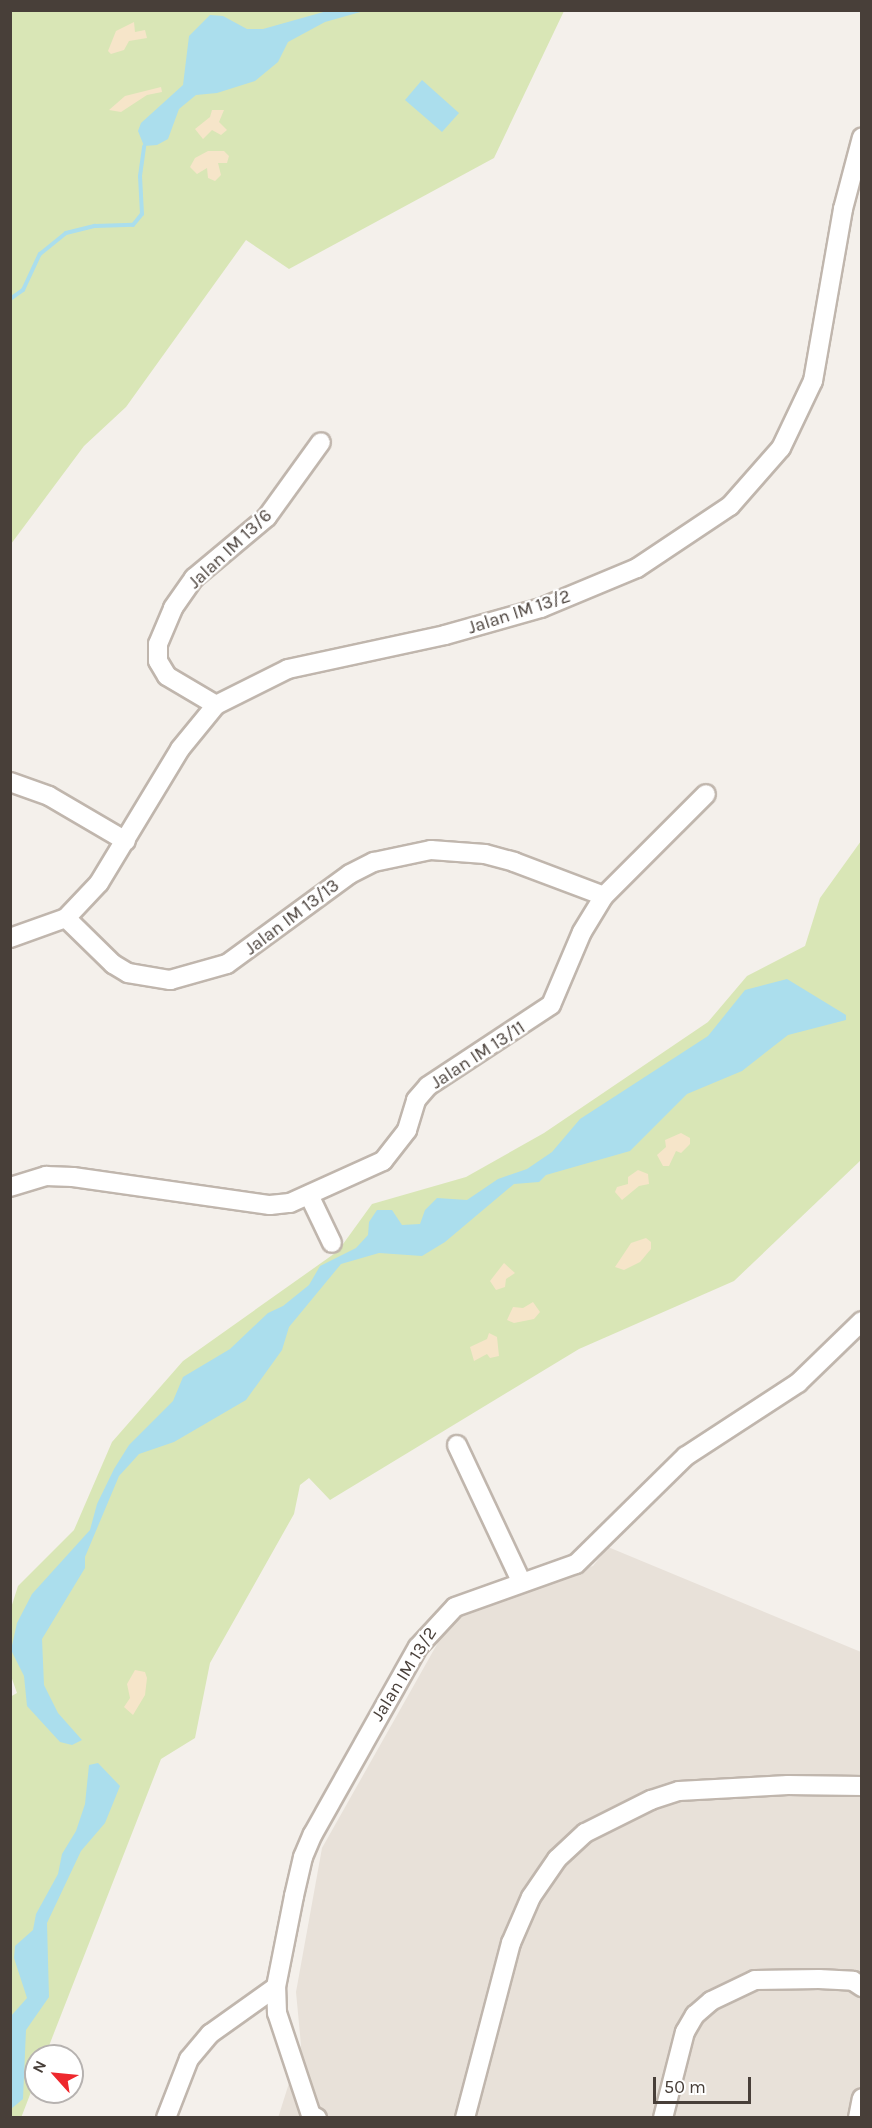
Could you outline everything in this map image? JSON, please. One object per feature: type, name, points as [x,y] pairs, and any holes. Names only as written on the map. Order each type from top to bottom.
[{"type":"street","name":"Jalan IM 13/2","points":[[10,938],[66,918],[99,884],[180,749],[216,705],[288,669],[445,635],[541,608],[637,568],[730,506],[781,448],[813,381],[843,209],[861,137]]},
{"type":"street","name":"Jalan IM 13/6","points":[[216,705],[167,676],[158,661],[158,644],[173,608],[194,578],[267,518],[321,442]]},
{"type":"street","points":[[10,782],[49,796],[126,841]]},
{"type":"street","name":"Jalan IM 13/11","points":[[10,1187],[46,1176],[270,1205],[290,1203],[392,1154],[407,1131],[416,1100],[428,1086],[544,1012],[556,996],[582,932],[604,896],[706,794]]},
{"type":"street","name":"Jalan IM 13/13","points":[[66,918],[113,964],[128,973],[170,980],[227,964],[350,874],[374,862],[431,850],[485,854],[514,862],[604,896]]},
{"type":"street","points":[[309,1195],[332,1242]]},
{"type":"street","name":"Jalan IM 13/2","points":[[313,2117],[281,2032],[276,1987],[303,1857],[418,1647],[455,1607],[521,1581],[576,1564],[686,1456],[798,1383],[861,1321]]},
{"type":"street","points":[[457,1444],[521,1581]]},
{"type":"street","points":[[465,2118],[511,1942],[531,1897],[557,1859],[585,1833],[651,1800],[679,1791],[788,1785],[861,1786]]},
{"type":"street","points":[[663,2118],[685,2032],[695,2015],[711,2001],[755,1980],[853,1981],[861,1987]]},
{"type":"street","points":[[166,2118],[189,2059],[210,2034],[276,1987]]},
{"type":"street","points":[[858,2118],[861,2098]]},
{"type":"shaded area","points":[[608,1547],[861,1652],[861,2117],[278,2118],[301,2045],[296,1992],[322,1848],[440,1639],[476,1602],[593,1566]]},
{"type":"green space","points":[[11,11],[564,11],[494,158],[289,269],[246,240],[126,407],[84,446],[11,544]]},
{"type":"green space","points":[[861,841],[861,1160],[734,1281],[579,1349],[330,1500],[309,1478],[300,1485],[294,1514],[210,1663],[195,1738],[161,1759],[50,2044],[24,2044],[24,2104],[26,2104],[21,2118],[10,2117],[10,1697],[17,1693],[11,1676],[10,1611],[18,1586],[74,1530],[112,1442],[183,1361],[338,1251],[372,1204],[466,1177],[544,1133],[708,1022],[747,976],[805,946],[820,898]]},
{"type":"sand","points":[[134,22],[135,32],[145,30],[147,38],[129,41],[124,50],[111,54],[108,51],[116,31]]},
{"type":"sand","points":[[161,87],[162,92],[147,95],[121,112],[109,110],[125,96]]},
{"type":"sand","points":[[212,110],[224,110],[219,122],[227,130],[221,135],[212,130],[203,139],[195,129],[210,117]]},
{"type":"sand","points":[[208,151],[224,151],[229,156],[227,163],[218,163],[221,175],[215,181],[208,178],[207,168],[197,174],[190,167],[195,158]]},
{"type":"sand","points":[[681,1133],[690,1138],[690,1144],[681,1153],[676,1151],[669,1166],[663,1166],[657,1155],[666,1147],[665,1140]]},
{"type":"sand","points":[[638,1170],[648,1174],[649,1184],[639,1186],[622,1200],[615,1192],[617,1187],[628,1184],[628,1177]]},
{"type":"sand","points":[[646,1238],[651,1242],[651,1249],[640,1262],[624,1270],[615,1267],[631,1243]]},
{"type":"sand","points":[[504,1263],[515,1273],[506,1279],[505,1287],[496,1290],[490,1281]]},
{"type":"sand","points":[[533,1302],[540,1312],[534,1319],[514,1323],[507,1320],[513,1307],[523,1308]]},
{"type":"sand","points":[[489,1333],[497,1337],[499,1356],[490,1358],[487,1354],[474,1361],[470,1347],[487,1339]]},
{"type":"sand","points":[[135,1670],[145,1672],[147,1678],[145,1695],[133,1715],[124,1707],[130,1698],[127,1684]]},
{"type":"water","points":[[327,11],[364,11],[325,22],[288,42],[278,62],[255,81],[217,93],[196,95],[179,109],[168,139],[157,145],[144,146],[138,131],[141,123],[183,85],[189,36],[210,15],[223,16],[247,29],[263,29]]},
{"type":"water","points":[[422,80],[459,113],[442,132],[405,100]]},
{"type":"water","points":[[787,979],[846,1015],[846,1020],[788,1035],[742,1071],[687,1094],[630,1151],[546,1175],[539,1182],[514,1184],[445,1242],[422,1256],[379,1253],[341,1264],[289,1327],[282,1350],[246,1400],[174,1442],[139,1454],[119,1476],[85,1557],[85,1568],[42,1639],[44,1685],[58,1713],[82,1740],[72,1745],[60,1742],[27,1706],[24,1676],[11,1650],[17,1623],[32,1594],[90,1530],[97,1504],[114,1469],[129,1445],[173,1401],[183,1377],[230,1349],[268,1313],[283,1306],[309,1285],[320,1266],[356,1248],[368,1235],[369,1222],[377,1210],[392,1210],[402,1225],[420,1224],[425,1210],[437,1198],[467,1200],[498,1179],[527,1169],[552,1152],[580,1119],[708,1036],[745,990]]},
{"type":"water","points":[[98,1763],[120,1786],[105,1823],[81,1851],[47,1923],[49,1997],[26,2030],[23,2099],[11,2109],[11,2016],[27,1998],[14,1958],[15,1946],[33,1930],[36,1914],[58,1874],[62,1854],[76,1831],[85,1804],[89,1765]]},
{"type":"waterway","points":[[10,299],[23,290],[40,254],[66,233],[95,226],[133,225],[142,214],[140,176],[144,146]]}]
